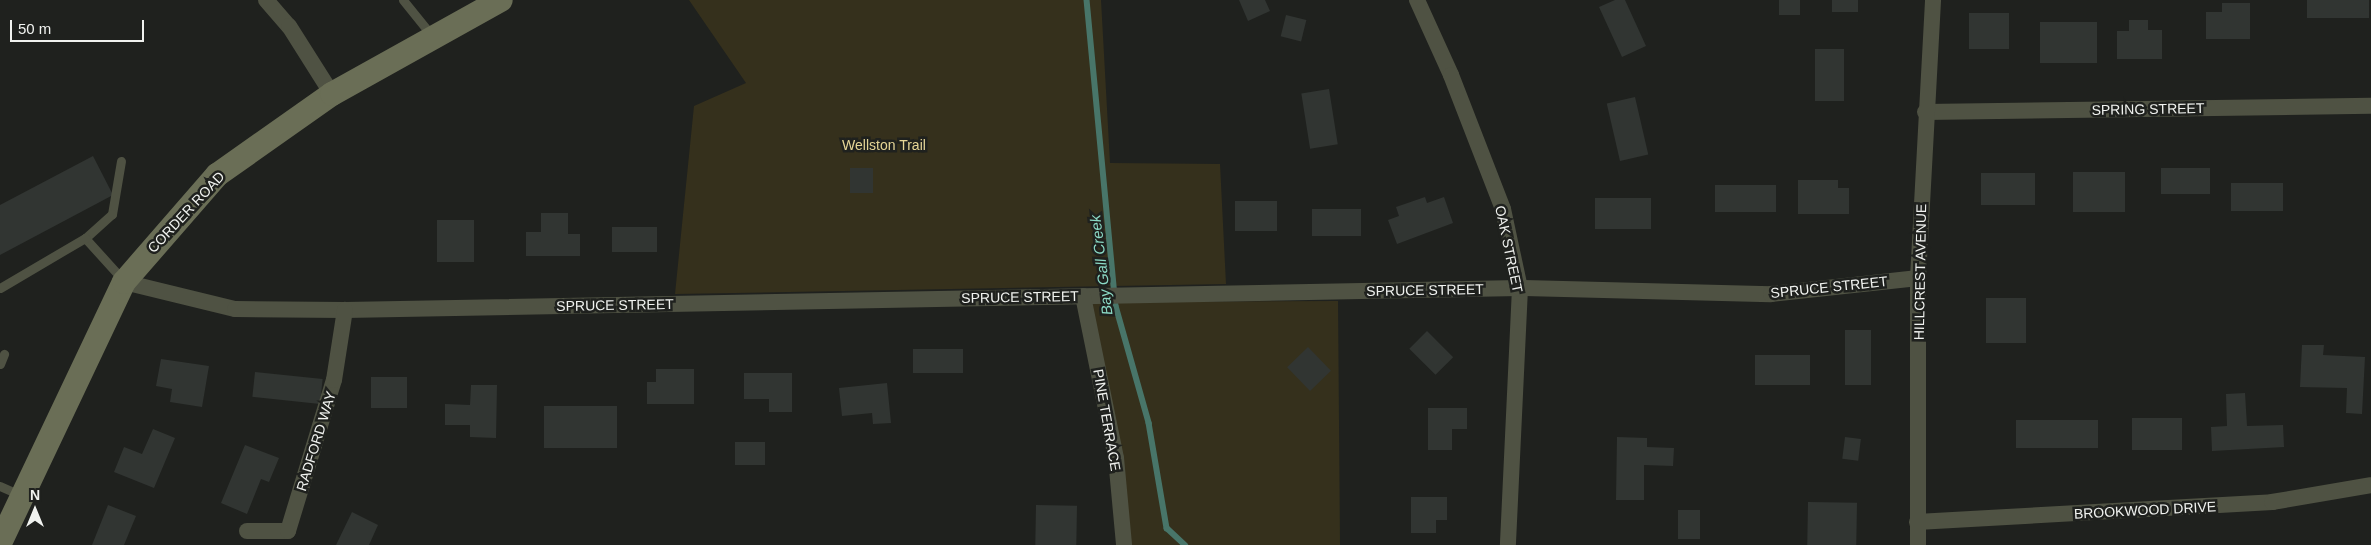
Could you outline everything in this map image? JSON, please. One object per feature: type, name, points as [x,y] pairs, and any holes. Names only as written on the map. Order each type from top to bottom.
[{"type":"street","points":[[266,0],[290,26],[332,94]]},
{"type":"street","name":"OAK STREET","points":[[1417,0],[1451,76],[1503,209],[1520,288],[1508,545]]},
{"type":"street","name":"HILLCREST AVENUE","points":[[1918,545],[1918,278],[1925,112],[1933,0]]},
{"type":"street","name":"CORDER ROAD","points":[[0,543],[124,282],[218,175],[332,94],[493,2]]},
{"type":"street","name":"SPRING STREET","points":[[1925,112],[2371,106]]},
{"type":"street","name":"SPRUCE STREET","points":[[124,282],[235,309],[345,310],[1520,288],[1771,294],[1918,278]]},
{"type":"street","name":"PINE TERRACE","points":[[1088,296],[1116,458],[1124,545]]},
{"type":"street","name":"RADFORD WAY","points":[[247,531],[288,531],[334,380],[345,310]]},
{"type":"street","name":"BROOKWOOD DRIVE","points":[[1917,522],[2272,502],[2371,485]]},
{"type":"lane","points":[[403,0],[434,37]]},
{"type":"lane","points":[[0,288],[85,238],[112,214],[121,161]]},
{"type":"lane","points":[[85,238],[124,282]]},
{"type":"lane","points":[[0,364],[4,354]]},
{"type":"lane","points":[[0,486],[22,496]]},
{"type":"green space","name":"Wellston Trail","points":[[689,0],[1101,0],[1110,163],[1220,164],[1226,284],[675,294],[694,106],[746,83]]},
{"type":"green space","points":[[1338,301],[1340,545],[1128,545],[1089,302]]},
{"type":"building","points":[[1239,0],[1265,0],[1270,11],[1248,21]]},
{"type":"building","points":[[1615,0],[1625,0],[1646,46],[1622,57],[1599,7]]},
{"type":"building","points":[[1779,0],[1800,0],[1800,15],[1779,15]]},
{"type":"building","points":[[1832,0],[1858,0],[1858,12],[1832,12]]},
{"type":"building","points":[[2307,0],[2369,0],[2369,18],[2307,18]]},
{"type":"building","points":[[2222,3],[2250,3],[2250,39],[2206,39],[2206,12],[2222,12]]},
{"type":"building","points":[[1969,13],[2009,13],[2009,49],[1969,49]]},
{"type":"building","points":[[1286,15],[1306,20],[1301,41],[1281,36]]},
{"type":"building","points":[[2129,20],[2148,20],[2148,30],[2162,30],[2162,59],[2117,59],[2117,31],[2129,31]]},
{"type":"building","points":[[2040,22],[2097,22],[2097,63],[2040,63]]},
{"type":"building","points":[[1815,49],[1844,49],[1844,101],[1815,101]]},
{"type":"building","points":[[1329,89],[1338,144],[1310,149],[1301,93]]},
{"type":"building","points":[[1635,97],[1648,154],[1620,161],[1607,104]]},
{"type":"building","points":[[93,156],[113,195],[0,255],[0,205]]},
{"type":"building","points":[[850,168],[873,168],[873,193],[850,193]]},
{"type":"building","points":[[2161,168],[2210,168],[2210,194],[2161,194]]},
{"type":"building","points":[[2073,172],[2125,172],[2125,212],[2073,212]]},
{"type":"building","points":[[1981,173],[2035,173],[2035,205],[1981,205]]},
{"type":"building","points":[[1798,180],[1838,180],[1838,188],[1849,188],[1849,214],[1798,214]]},
{"type":"building","points":[[2231,183],[2283,183],[2283,211],[2231,211]]},
{"type":"building","points":[[1715,185],[1776,185],[1776,212],[1715,212]]},
{"type":"building","points":[[1425,197],[1427,203],[1444,197],[1453,223],[1397,244],[1388,220],[1399,216],[1396,207]]},
{"type":"building","points":[[1595,198],[1651,198],[1651,229],[1595,229]]},
{"type":"building","points":[[1235,201],[1277,201],[1277,231],[1235,231]]},
{"type":"building","points":[[1312,209],[1361,209],[1361,236],[1312,236]]},
{"type":"building","points":[[541,213],[568,213],[568,234],[580,234],[580,256],[526,256],[526,232],[541,232]]},
{"type":"building","points":[[437,220],[474,220],[474,262],[437,262]]},
{"type":"building","points":[[612,227],[657,227],[657,252],[612,252]]},
{"type":"building","points":[[1986,298],[2026,298],[2026,343],[1986,343]]},
{"type":"building","points":[[1845,330],[1871,330],[1871,385],[1845,385]]},
{"type":"building","points":[[1427,331],[1453,357],[1435,375],[1409,349]]},
{"type":"building","points":[[2302,345],[2324,345],[2323,355],[2365,357],[2362,414],[2346,413],[2347,388],[2300,387]]},
{"type":"building","points":[[1308,347],[1331,371],[1310,391],[1287,367]]},
{"type":"building","points":[[913,349],[963,349],[963,373],[913,373]]},
{"type":"building","points":[[1755,355],[1810,355],[1810,385],[1755,385]]},
{"type":"building","points":[[161,359],[209,366],[202,407],[170,402],[172,389],[156,386]]},
{"type":"building","points":[[656,369],[694,369],[694,404],[647,404],[647,382],[656,382]]},
{"type":"building","points":[[255,372],[323,379],[320,404],[252,397]]},
{"type":"building","points":[[744,373],[792,373],[792,412],[769,412],[769,399],[744,399]]},
{"type":"building","points":[[371,377],[407,377],[407,408],[371,408]]},
{"type":"building","points":[[887,383],[891,423],[873,424],[872,413],[842,416],[839,388]]},
{"type":"building","points":[[471,385],[497,385],[496,438],[470,437],[470,425],[445,425],[445,404],[470,405]]},
{"type":"building","points":[[2245,393],[2247,426],[2283,425],[2284,447],[2212,451],[2211,427],[2227,426],[2226,394]]},
{"type":"building","points":[[544,406],[617,406],[617,448],[544,448]]},
{"type":"building","points":[[1428,408],[1467,408],[1467,429],[1452,429],[1452,450],[1428,450]]},
{"type":"building","points":[[2132,418],[2182,418],[2182,450],[2132,450]]},
{"type":"building","points":[[2016,420],[2098,420],[2098,448],[2016,448]]},
{"type":"building","points":[[153,429],[175,438],[154,488],[114,472],[124,447],[142,454]]},
{"type":"building","points":[[1617,437],[1647,438],[1647,447],[1674,448],[1673,466],[1644,465],[1644,500],[1616,500]]},
{"type":"building","points":[[1845,437],[1861,439],[1858,461],[1842,459]]},
{"type":"building","points":[[735,442],[765,442],[765,465],[735,465]]},
{"type":"building","points":[[245,445],[279,458],[269,482],[261,479],[247,514],[221,503]]},
{"type":"building","points":[[1411,497],[1447,497],[1447,520],[1436,520],[1436,533],[1411,533]]},
{"type":"building","points":[[1808,502],[1857,503],[1856,545],[1807,545]]},
{"type":"building","points":[[108,505],[136,516],[124,545],[92,545]]},
{"type":"building","points":[[1036,505],[1077,506],[1076,545],[1035,545]]},
{"type":"building","points":[[1678,510],[1700,510],[1700,539],[1678,539]]},
{"type":"building","points":[[352,512],[378,525],[369,545],[336,545]]},
{"type":"waterway","name":"Bay Gall Creek","points":[[1087,0],[1116,306],[1149,423],[1167,528],[1185,545]]}]
